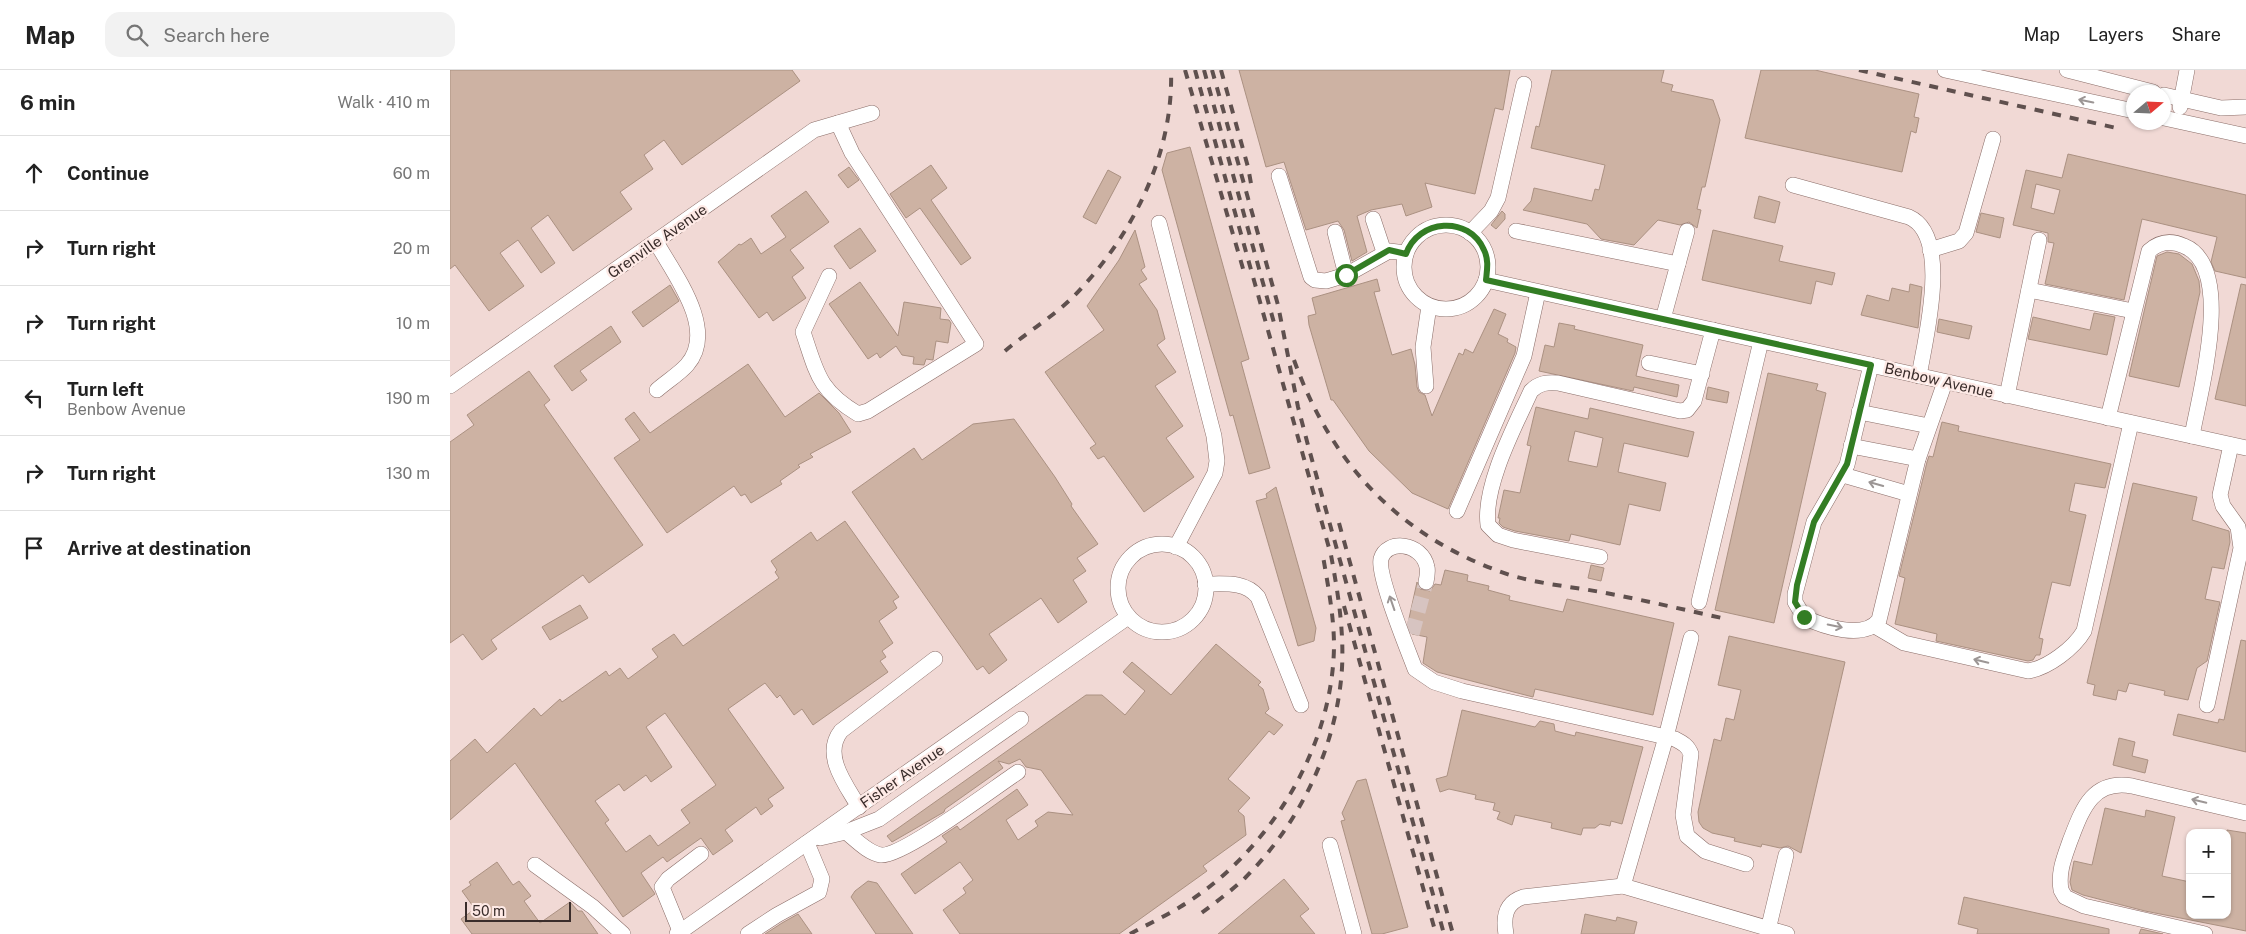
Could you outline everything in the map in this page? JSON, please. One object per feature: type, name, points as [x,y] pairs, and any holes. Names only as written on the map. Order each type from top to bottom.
[{"type":"lane","points":[[1945,70],[2126,109]]},
{"type":"lane","points":[[2067,70],[2126,85]]},
{"type":"lane","points":[[2171,117],[2182,99],[2187,70]]},
{"type":"lane","points":[[1470,233],[1490,212],[1498,198],[1524,84]]},
{"type":"lane","points":[[2171,97],[2222,108],[2246,107]]},
{"type":"lane","name":"Grenville Avenue","points":[[450,386],[814,130],[872,113]]},
{"type":"lane","points":[[2171,119],[2246,136]]},
{"type":"lane","points":[[829,276],[802,332],[819,380],[840,403],[858,414],[868,411],[976,344],[852,154],[838,123]]},
{"type":"lane","points":[[1930,250],[1959,241],[1966,233],[1993,139]]},
{"type":"lane","points":[[1279,176],[1311,277],[1321,282],[1346,275],[1389,250],[1406,254]]},
{"type":"lane","points":[[1793,185],[1916,220],[1922,227],[1930,250],[1934,273],[1919,376]]},
{"type":"lane","points":[[1373,219],[1384,252]]},
{"type":"lane","points":[[1159,223],[1214,436],[1217,461],[1215,473],[1176,547]]},
{"type":"lane","points":[[1447,224],[1462,228],[1475,237],[1484,250],[1488,265],[1486,280],[1478,294],[1466,304],[1452,309],[1429,306],[1411,291],[1405,277],[1404,261],[1406,254],[1409,246],[1418,234],[1432,227],[1447,224]]},
{"type":"lane","points":[[1516,231],[1678,264]]},
{"type":"lane","points":[[1663,319],[1687,231]]},
{"type":"lane","points":[[1335,232],[1346,275]]},
{"type":"lane","points":[[2007,396],[2039,240]]},
{"type":"lane","points":[[656,242],[695,313],[699,338],[696,350],[688,365],[657,390]]},
{"type":"lane","points":[[2108,418],[2148,251],[2155,245],[2170,242],[2193,251],[2209,283],[2212,306],[2212,327],[2192,436]]},
{"type":"lane","name":"Benbow Avenue","points":[[1486,280],[2239,446]]},
{"type":"lane","points":[[2029,290],[2133,311]]},
{"type":"lane","points":[[1457,511],[1524,356],[1538,292]]},
{"type":"lane","points":[[1426,386],[1423,353],[1429,306]]},
{"type":"lane","points":[[1600,557],[1513,540],[1498,535],[1488,525],[1489,502],[1498,466],[1531,391],[1536,385],[1558,383],[1680,411],[1691,406],[1702,374],[1713,330]]},
{"type":"lane","points":[[1699,602],[1761,341]]},
{"type":"lane","points":[[1649,363],[1702,374]]},
{"type":"lane","points":[[1871,365],[1843,474],[1814,522],[1797,585],[1795,602],[1804,617],[1812,621],[1860,631],[1875,626],[1879,620],[1888,592],[1918,459],[1945,382]]},
{"type":"lane","points":[[1859,412],[1929,426]]},
{"type":"lane","points":[[1875,626],[1904,643],[2028,671],[2038,668],[2068,650],[2084,631],[2131,423]]},
{"type":"lane","points":[[1851,446],[1918,459]]},
{"type":"lane","points":[[2207,705],[2240,548],[2238,527],[2223,506],[2220,495],[2239,446]]},
{"type":"lane","points":[[1843,474],[1909,494]]},
{"type":"lane","points":[[1169,544],[1176,547],[1184,550],[1195,559],[1202,571],[1206,584],[1204,599],[1197,615],[1186,625],[1172,632],[1154,632],[1141,628],[1128,617],[1120,604],[1117,592],[1118,579],[1125,563],[1136,552],[1152,545],[1169,544]]},
{"type":"lane","points":[[1426,582],[1427,567],[1416,549],[1407,545],[1390,549],[1384,553],[1381,559],[1383,576],[1415,669],[1425,677],[1448,687],[1682,742],[1689,748],[1691,754],[1684,815],[1687,836],[1705,851],[1746,864]]},
{"type":"lane","points":[[1206,584],[1244,586],[1252,590],[1258,597],[1301,705]]},
{"type":"lane","name":"Fisher Avenue","points":[[679,933],[1128,617]]},
{"type":"lane","points":[[1408,649],[1412,634]]},
{"type":"lane","points":[[1623,886],[1666,737],[1691,638]]},
{"type":"lane","points":[[859,807],[836,764],[833,749],[835,739],[841,731],[935,659]]},
{"type":"lane","points":[[748,934],[777,915],[820,892],[822,879],[810,841],[846,832],[879,819],[1021,720]]},
{"type":"lane","points":[[846,832],[872,852],[879,855],[890,855],[912,843],[1018,772]]},
{"type":"lane","points":[[2205,934],[2084,906],[2065,897],[2060,890],[2060,869],[2082,810],[2100,791],[2115,784],[2124,784],[2246,813]]},
{"type":"lane","points":[[1330,846],[1354,934]]},
{"type":"lane","points":[[679,933],[662,887],[668,879],[701,854]]},
{"type":"lane","points":[[1768,930],[1786,855]]},
{"type":"lane","points":[[535,865],[593,907],[623,934]]},
{"type":"lane","points":[[1506,934],[1505,912],[1514,900],[1523,897],[1623,886],[1787,934]]},
{"type":"shaded area","points":[[450,70],[2246,70],[2246,934],[450,934]]},
{"type":"building","points":[[450,70],[792,70],[800,81],[682,165],[664,140],[644,155],[653,169],[620,192],[632,209],[573,251],[548,215],[531,228],[555,263],[541,273],[518,240],[500,253],[524,286],[489,311],[455,265],[450,269]]},
{"type":"building","points":[[1239,70],[1510,70],[1503,110],[1495,108],[1475,194],[1425,183],[1432,207],[1406,216],[1402,204],[1371,210],[1357,216],[1367,252],[1352,261],[1344,230],[1338,221],[1306,230],[1284,162],[1266,167]]},
{"type":"building","points":[[1552,70],[1664,70],[1661,82],[1673,85],[1671,91],[1713,100],[1720,120],[1705,187],[1702,187],[1697,209],[1701,210],[1697,228],[1689,222],[1680,225],[1658,220],[1634,245],[1601,239],[1587,224],[1523,210],[1531,201],[1534,188],[1592,201],[1595,189],[1599,190],[1605,165],[1531,148],[1536,126],[1539,127]]},
{"type":"building","points":[[1761,70],[1815,70],[1919,94],[1914,117],[1919,118],[1916,133],[1911,131],[1902,172],[1745,138]]},
{"type":"building","points":[[1190,147],[1249,359],[1241,362],[1270,468],[1249,474],[1233,415],[1230,416],[1162,170],[1167,153]]},
{"type":"building","points":[[2068,154],[2246,195],[2246,278],[2215,271],[2211,262],[2217,237],[2142,219],[2124,300],[2045,284],[2054,243],[2048,242],[2048,233],[2013,225],[2026,170],[2062,178]],"holes":[[[2036,184],[2060,190],[2054,214],[2031,208]]]},
{"type":"building","points":[[931,165],[947,188],[931,200],[971,258],[961,265],[920,208],[906,218],[890,194]]},
{"type":"building","points":[[849,167],[859,180],[848,188],[838,175]]},
{"type":"building","points":[[1108,170],[1121,177],[1096,224],[1083,217]]},
{"type":"building","points":[[806,191],[829,222],[790,250],[804,268],[792,277],[806,298],[773,321],[767,312],[759,318],[718,262],[739,244],[741,245],[751,238],[761,254],[786,237],[771,216]]},
{"type":"building","points":[[1759,196],[1780,202],[1775,223],[1754,218]]},
{"type":"building","points":[[1502,211],[1505,214],[1505,219],[1496,229],[1491,225]]},
{"type":"building","points":[[1981,213],[2004,218],[2000,238],[1976,232]]},
{"type":"building","points":[[860,228],[876,251],[850,269],[834,246]]},
{"type":"building","points":[[1135,230],[1145,267],[1141,270],[1147,279],[1139,284],[1157,310],[1165,339],[1157,345],[1176,372],[1155,386],[1183,426],[1166,438],[1194,477],[1144,512],[1104,456],[1098,459],[1090,448],[1096,444],[1045,372],[1104,330],[1087,306],[1119,260]]},
{"type":"building","points":[[1713,230],[1783,246],[1779,261],[1835,273],[1832,285],[1816,281],[1811,304],[1702,280]]},
{"type":"building","points":[[2167,252],[2179,254],[2192,264],[2199,281],[2200,292],[2179,387],[2129,376],[2157,256]]},
{"type":"building","points":[[1377,279],[1380,291],[1374,292],[1392,355],[1411,349],[1417,387],[1419,392],[1425,395],[1432,416],[1459,353],[1463,355],[1465,349],[1473,353],[1494,309],[1506,314],[1498,334],[1508,339],[1507,342],[1516,347],[1515,353],[1448,509],[1412,493],[1369,451],[1333,400],[1331,400],[1309,325],[1308,316],[1316,314],[1312,298]]},
{"type":"building","points":[[860,282],[898,336],[904,302],[941,308],[940,319],[949,320],[951,323],[948,343],[936,341],[933,360],[926,359],[924,365],[913,364],[914,357],[902,355],[896,346],[880,358],[877,353],[868,359],[829,304]]},
{"type":"building","points":[[1910,284],[1922,287],[1918,328],[1861,315],[1867,295],[1889,301],[1892,288],[1909,292]]},
{"type":"building","points":[[2241,284],[2246,285],[2246,406],[2215,399]]},
{"type":"building","points":[[670,285],[679,301],[643,327],[632,312]]},
{"type":"building","points":[[2094,313],[2115,317],[2107,355],[2028,339],[2033,317],[2090,330]]},
{"type":"building","points":[[1939,319],[1972,326],[1969,339],[1937,332]]},
{"type":"building","points":[[1559,323],[1575,326],[1574,329],[1643,345],[1636,376],[1679,385],[1677,397],[1634,387],[1633,391],[1539,371],[1545,345],[1554,347]]},
{"type":"building","points":[[611,326],[621,342],[580,371],[587,380],[572,391],[554,366]]},
{"type":"building","points":[[748,364],[785,417],[819,393],[839,413],[851,432],[810,454],[813,457],[798,465],[800,467],[780,481],[782,484],[751,503],[745,494],[741,496],[734,486],[667,533],[614,458],[640,440],[625,419],[634,412],[650,433]]},
{"type":"building","points":[[529,371],[550,400],[544,405],[643,545],[589,583],[583,575],[491,640],[497,649],[482,660],[463,634],[450,643],[450,442],[474,425],[467,415]]},
{"type":"building","points":[[1768,373],[1818,384],[1816,390],[1826,393],[1774,623],[1715,610]]},
{"type":"building","points":[[1708,387],[1729,392],[1727,403],[1706,399]]},
{"type":"building","points":[[1536,407],[1588,419],[1590,408],[1694,432],[1688,457],[1624,443],[1618,472],[1666,483],[1660,511],[1629,504],[1620,545],[1571,534],[1569,541],[1515,531],[1503,527],[1499,523],[1500,518],[1498,518],[1504,490],[1520,493],[1531,446],[1527,445]],"holes":[[[1575,431],[1603,438],[1597,467],[1568,461]]]},
{"type":"building","points":[[1014,419],[1055,477],[1072,504],[1071,506],[1098,544],[1077,558],[1086,571],[1073,580],[1087,602],[1058,623],[1041,598],[989,634],[1007,660],[989,674],[983,666],[977,670],[852,492],[914,448],[922,460],[973,424]]},
{"type":"building","points":[[1942,422],[1959,426],[1958,431],[2111,464],[2105,488],[2075,483],[2069,511],[2086,515],[2070,586],[2052,582],[2039,638],[2043,639],[2040,655],[2036,655],[2033,660],[2028,661],[1936,641],[1937,634],[1895,624],[1905,578],[1899,576],[1927,462],[1929,456],[1933,457]]},
{"type":"building","points":[[2133,483],[2197,497],[2192,520],[2229,531],[2230,542],[2224,569],[2212,567],[2205,599],[2220,602],[2207,661],[2197,668],[2188,700],[2164,695],[2165,691],[2129,683],[2126,692],[2118,690],[2116,700],[2093,695],[2095,685],[2087,683]]},
{"type":"building","points":[[1276,487],[1316,628],[1314,641],[1298,646],[1256,501],[1267,498],[1266,494]]},
{"type":"building","points":[[845,521],[899,597],[893,601],[897,608],[879,621],[893,643],[882,651],[886,657],[880,661],[888,672],[813,725],[802,709],[794,715],[780,695],[777,698],[765,683],[728,709],[784,788],[768,799],[773,806],[761,815],[756,807],[725,830],[733,841],[713,855],[701,838],[667,862],[663,857],[641,873],[655,894],[623,917],[515,763],[450,820],[450,761],[475,739],[487,753],[534,708],[541,716],[560,699],[562,702],[606,671],[609,676],[620,668],[628,679],[658,657],[652,649],[674,634],[683,646],[779,578],[775,572],[777,570],[771,561],[811,532],[817,541]],"holes":[[[665,713],[716,785],[681,810],[690,823],[658,846],[650,835],[626,852],[605,823],[609,820],[595,801],[619,784],[624,791],[646,775],[651,782],[672,767],[646,727]]]},
{"type":"building","points":[[1591,565],[1604,568],[1601,581],[1588,578]]},
{"type":"building","points":[[1445,570],[1468,575],[1467,581],[1489,586],[1488,590],[1510,596],[1509,600],[1563,612],[1567,599],[1674,623],[1653,715],[1535,689],[1533,697],[1437,672],[1423,663],[1427,637],[1412,634],[1408,623],[1417,582],[1420,589],[1430,591],[1435,584],[1441,585]]},
{"type":"building","points":[[580,605],[588,618],[550,640],[542,627]]},
{"type":"building","points":[[1729,636],[1845,662],[1801,853],[1788,846],[1780,848],[1762,844],[1761,847],[1734,841],[1735,838],[1712,833],[1703,828],[1699,822],[1698,812],[1714,739],[1721,741],[1726,718],[1734,720],[1741,690],[1718,685]]},
{"type":"building","points":[[2241,640],[2246,641],[2246,752],[2173,735],[2178,714],[2218,723],[2219,719],[2224,720]]},
{"type":"building","points":[[1216,644],[1261,682],[1258,685],[1263,689],[1269,709],[1265,713],[1283,725],[1274,735],[1269,731],[1228,779],[1250,798],[1238,811],[1244,816],[1246,835],[1203,866],[1207,871],[1119,934],[960,934],[943,910],[966,893],[963,888],[973,880],[960,862],[915,894],[901,874],[947,842],[942,836],[957,826],[960,830],[1017,789],[1028,805],[1006,820],[1018,840],[1038,826],[1035,821],[1048,812],[1073,815],[1041,770],[1026,767],[1020,759],[1009,764],[998,761],[1003,768],[945,809],[944,812],[892,842],[887,836],[1086,695],[1102,695],[1125,715],[1145,691],[1123,672],[1132,662],[1171,695]]},
{"type":"building","points":[[1462,710],[1535,727],[1540,721],[1554,724],[1555,731],[1575,736],[1576,732],[1643,747],[1622,824],[1611,821],[1610,826],[1600,824],[1595,828],[1583,828],[1581,835],[1551,828],[1552,823],[1515,815],[1512,825],[1497,819],[1500,812],[1493,810],[1495,803],[1475,799],[1476,795],[1449,789],[1440,792],[1436,779],[1447,776]]},
{"type":"building","points":[[2119,738],[2135,742],[2132,756],[2148,760],[2145,773],[2113,765]]},
{"type":"building","points":[[1366,779],[1408,927],[1382,934],[1372,934],[1341,821],[1345,820],[1342,813],[1357,781]]},
{"type":"building","points":[[2105,808],[2145,817],[2146,810],[2175,817],[2162,876],[2186,881],[2186,919],[2231,919],[2231,831],[2246,833],[2246,931],[2145,911],[2083,895],[2072,890],[2070,882],[2074,861],[2092,865]]},
{"type":"building","points":[[497,862],[513,885],[519,881],[531,896],[524,901],[540,923],[570,902],[578,911],[582,911],[598,934],[472,934],[461,919],[475,909],[462,891],[471,885],[469,882]]},
{"type":"building","points":[[1284,879],[1309,909],[1300,916],[1315,934],[1218,934]]},
{"type":"building","points":[[868,881],[877,883],[913,934],[876,934],[851,897],[855,891]]},
{"type":"building","points":[[1964,897],[2109,929],[2109,934],[1977,934],[1978,929],[1958,924]]},
{"type":"building","points":[[798,914],[812,934],[765,934],[782,923]]},
{"type":"building","points":[[1585,914],[1616,921],[1617,917],[1637,922],[1634,934],[1581,934]]},
{"type":"building","points":[[2141,929],[2163,934],[2139,934]]},
{"type":"tunnel","points":[[1412,634],[1426,582]]},
{"type":"railway","points":[[1005,351],[1071,299],[1112,250],[1129,223],[1144,195],[1156,165],[1165,134],[1170,102],[1171,70]]},
{"type":"railway","points":[[1185,70],[1244,272]]},
{"type":"railway","points":[[1195,70],[1331,555],[1340,612],[1342,640],[1339,697],[1332,726],[1324,755],[1299,808],[1283,833],[1245,878],[1200,914]]},
{"type":"railway","points":[[1204,70],[1276,330]]},
{"type":"railway","points":[[1212,70],[1278,305],[1298,407],[1309,449],[1444,934]]},
{"type":"railway","points":[[1221,70],[1248,167],[1252,189]]},
{"type":"railway","points":[[1859,70],[2121,129]]},
{"type":"railway","points":[[1294,360],[1310,398],[1329,433],[1351,465],[1376,494],[1404,519],[1436,541],[1471,560],[1510,575],[1722,618]]},
{"type":"railway","points":[[1339,523],[1453,934]]},
{"type":"railway","points":[[1130,934],[1180,907],[1212,885],[1241,859],[1267,829],[1289,796],[1308,760],[1322,723],[1331,685],[1334,646],[1332,612],[1323,556]]},
{"type":"railway","points":[[1344,606],[1436,934]]},
{"type":"route","points":[[1346,275],[1389,250],[1406,254],[1409,246],[1418,234],[1432,227],[1447,224],[1462,228],[1475,237],[1484,250],[1488,265],[1486,280],[1871,365],[1847,464],[1840,481],[1824,502],[1814,522],[1797,585],[1795,602],[1798,610],[1804,617]]}]
